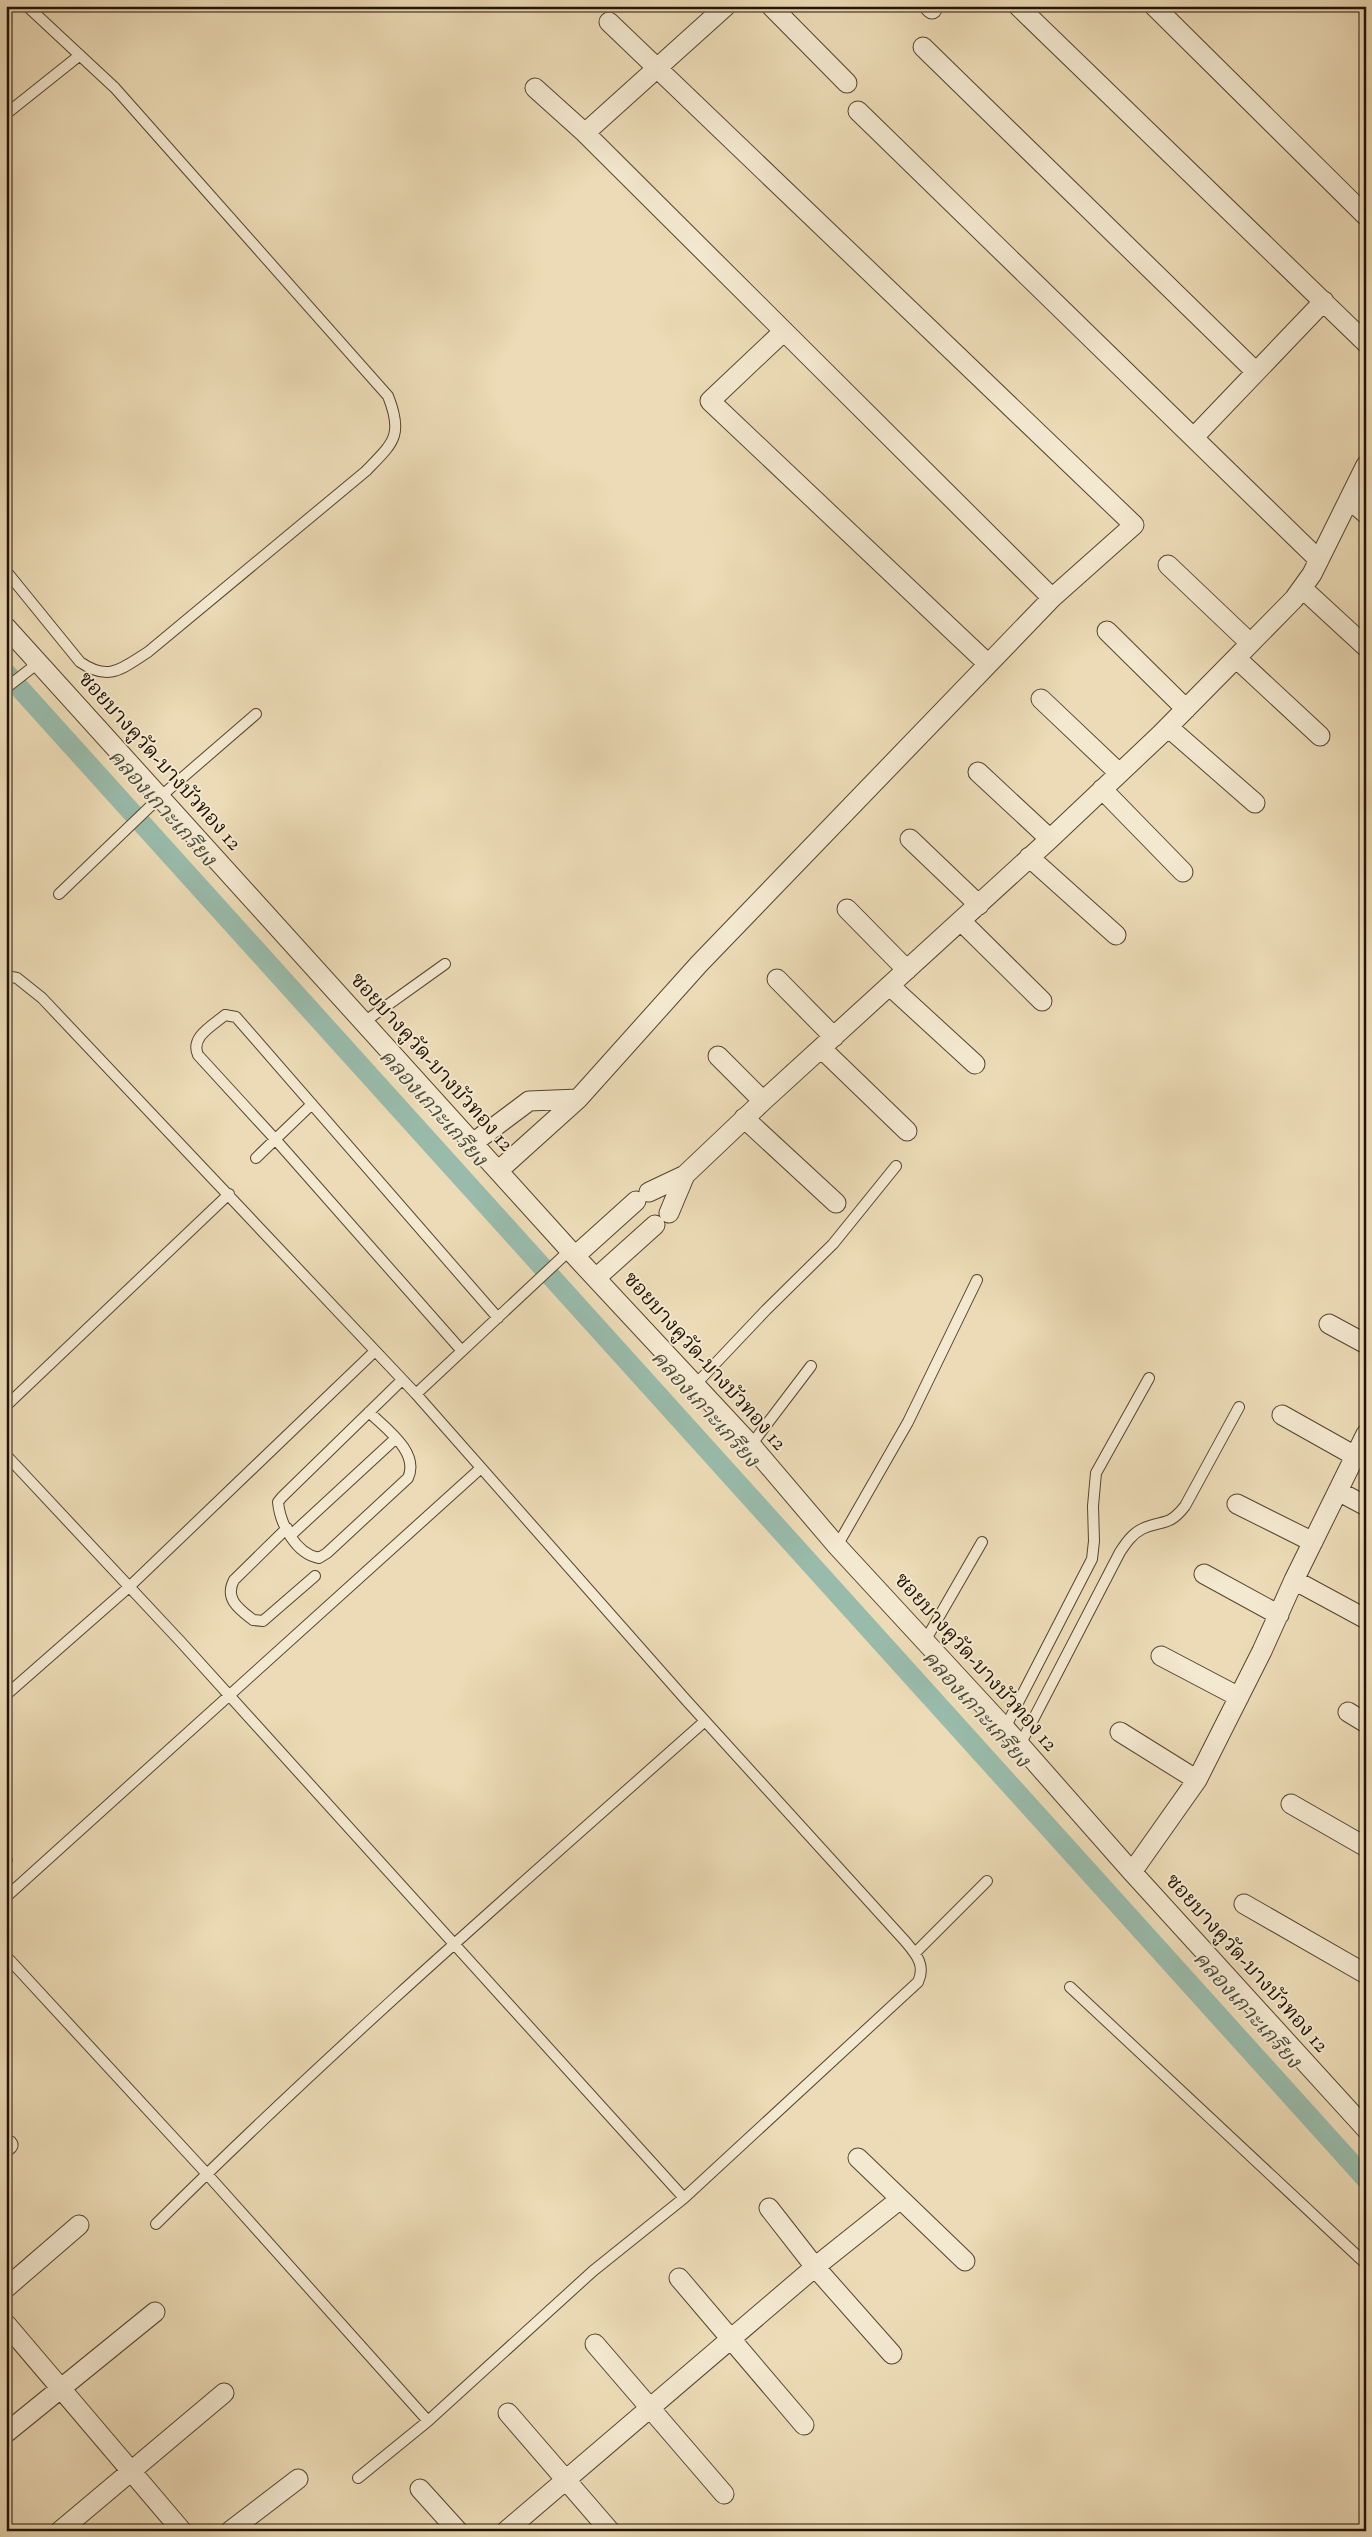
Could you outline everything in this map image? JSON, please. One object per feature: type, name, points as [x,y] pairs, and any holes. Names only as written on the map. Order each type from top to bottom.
[{"type":"street","points":[[585,133],[726,6]]},
{"type":"street","points":[[771,6],[847,83]]},
{"type":"street","points":[[1018,6],[1366,343]]},
{"type":"street","points":[[1154,6],[1366,216]]},
{"type":"street","points":[[498,1171],[578,1099],[698,964],[1052,598],[1134,524],[609,22]]},
{"type":"street","points":[[923,47],[1256,372]]},
{"type":"street","points":[[535,88],[585,133],[1052,598]]},
{"type":"street","points":[[858,111],[1319,560]]},
{"type":"street","points":[[1194,437],[1324,301]]},
{"type":"street","points":[[784,331],[710,402],[988,664]]},
{"type":"street","points":[[596,1278],[662,1219],[686,1176],[744,1118],[1050,839],[1168,727],[1236,658],[1302,588],[1319,560],[1366,465]]},
{"type":"street","points":[[1349,499],[1366,514]]},
{"type":"street","points":[[1168,565],[1250,643]]},
{"type":"street","points":[[1302,588],[1366,647]]},
{"type":"street","name":"ซอยบางคูวัด-บางบัวทอง 12","points":[[6,627],[498,1171],[751,1445],[838,1546],[1005,1728],[1132,1872],[1366,2129]]},
{"type":"street","points":[[1108,631],[1186,708]]},
{"type":"street","points":[[1236,658],[1320,736]]},
{"type":"street","points":[[1041,699],[1119,773]]},
{"type":"street","points":[[1168,727],[1255,803]]},
{"type":"street","points":[[978,772],[1050,839]]},
{"type":"street","points":[[1102,789],[1183,872]]},
{"type":"street","points":[[910,839],[979,904]]},
{"type":"street","points":[[1029,857],[1116,935]]},
{"type":"street","points":[[847,909],[908,970]]},
{"type":"street","points":[[960,921],[1042,1001]]},
{"type":"street","points":[[777,979],[827,1042],[908,1132]]},
{"type":"street","points":[[890,986],[975,1064]]},
{"type":"street","points":[[718,1056],[763,1101]]},
{"type":"street","points":[[473,1142],[529,1100],[578,1099]]},
{"type":"street","points":[[744,1118],[836,1203]]},
{"type":"street","points":[[573,1253],[642,1197],[686,1176]]},
{"type":"street","points":[[1329,1324],[1366,1344]]},
{"type":"street","points":[[1282,1415],[1355,1456]]},
{"type":"street","points":[[1132,1872],[1197,1780],[1366,1434]]},
{"type":"street","points":[[1338,1491],[1366,1506]]},
{"type":"street","points":[[1237,1504],[1313,1542]]},
{"type":"street","points":[[1204,1574],[1279,1615]]},
{"type":"street","points":[[1294,1580],[1366,1619]]},
{"type":"street","points":[[1161,1656],[1239,1697]]},
{"type":"street","points":[[1348,1712],[1366,1723]]},
{"type":"street","points":[[1120,1732],[1197,1780]]},
{"type":"street","points":[[1291,1804],[1366,1847]]},
{"type":"street","points":[[1244,1904],[1366,1974]]},
{"type":"street","points":[[858,2158],[899,2200],[965,2261]]},
{"type":"street","points":[[506,2531],[565,2478],[815,2267],[899,2200]]},
{"type":"street","points":[[769,2208],[815,2267],[892,2354]]},
{"type":"street","points":[[6,2288],[79,2225]]},
{"type":"street","points":[[679,2278],[804,2425]]},
{"type":"street","points":[[6,2433],[155,2312]]},
{"type":"street","points":[[6,2324],[182,2531]]},
{"type":"street","points":[[595,2344],[724,2494]]},
{"type":"street","points":[[60,2531],[224,2393]]},
{"type":"street","points":[[508,2413],[610,2531]]},
{"type":"street","points":[[230,2531],[298,2479]]},
{"type":"street","points":[[420,2489],[458,2531]]},
{"type":"lane","points":[[6,572],[80,662],[94,671],[106,672],[120,669],[148,652],[366,471],[389,446],[396,430],[396,416],[388,396],[281,272],[115,88],[27,6]]},
{"type":"lane","points":[[6,114],[80,55]]},
{"type":"lane","points":[[6,688],[38,663]]},
{"type":"lane","points":[[59,894],[160,797],[256,714]]},
{"type":"lane","points":[[364,1022],[445,964]]},
{"type":"lane","points":[[6,976],[17,978],[42,998],[416,1394],[705,1721],[915,1953],[921,1964],[922,1974],[918,1982],[684,2198],[593,2270],[428,2421],[358,2478]]},
{"type":"lane","points":[[462,1351],[275,1139],[198,1055],[194,1047],[196,1041],[225,1015],[236,1016],[498,1318]]},
{"type":"lane","points":[[256,1158],[312,1104]]},
{"type":"lane","points":[[695,1385],[766,1310],[833,1244],[896,1166]]},
{"type":"lane","points":[[6,1406],[229,1194]]},
{"type":"lane","points":[[416,1394],[552,1268],[573,1253]]},
{"type":"lane","points":[[838,1546],[908,1422],[977,1280]]},
{"type":"lane","points":[[6,1695],[129,1587],[375,1351]]},
{"type":"lane","points":[[751,1445],[811,1366]]},
{"type":"lane","points":[[1005,1728],[1092,1559],[1096,1473],[1149,1378]]},
{"type":"lane","points":[[369,1412],[406,1450],[410,1460],[411,1473],[408,1478],[327,1553],[320,1558],[310,1556],[301,1550],[281,1520],[278,1502],[369,1412],[402,1380]]},
{"type":"lane","points":[[1020,1745],[1120,1552],[1130,1538],[1142,1529],[1167,1523],[1185,1506],[1239,1407]]},
{"type":"lane","points":[[315,1576],[262,1621],[253,1620],[230,1598],[230,1589],[234,1580],[395,1439]]},
{"type":"lane","points":[[6,1455],[230,1697],[684,2198]]},
{"type":"lane","points":[[6,1897],[230,1697],[481,1468]]},
{"type":"lane","points":[[925,1641],[982,1542]]},
{"type":"lane","points":[[156,2224],[207,2174],[454,1944],[705,1721]]},
{"type":"lane","points":[[915,1953],[987,1881]]},
{"type":"lane","points":[[6,1956],[207,2174],[428,2421]]},
{"type":"lane","points":[[1070,1987],[1366,2264]]},
{"type":"waterway","name":"คลองเกาะเกรียง","points":[[6,673],[1366,2179]]}]
